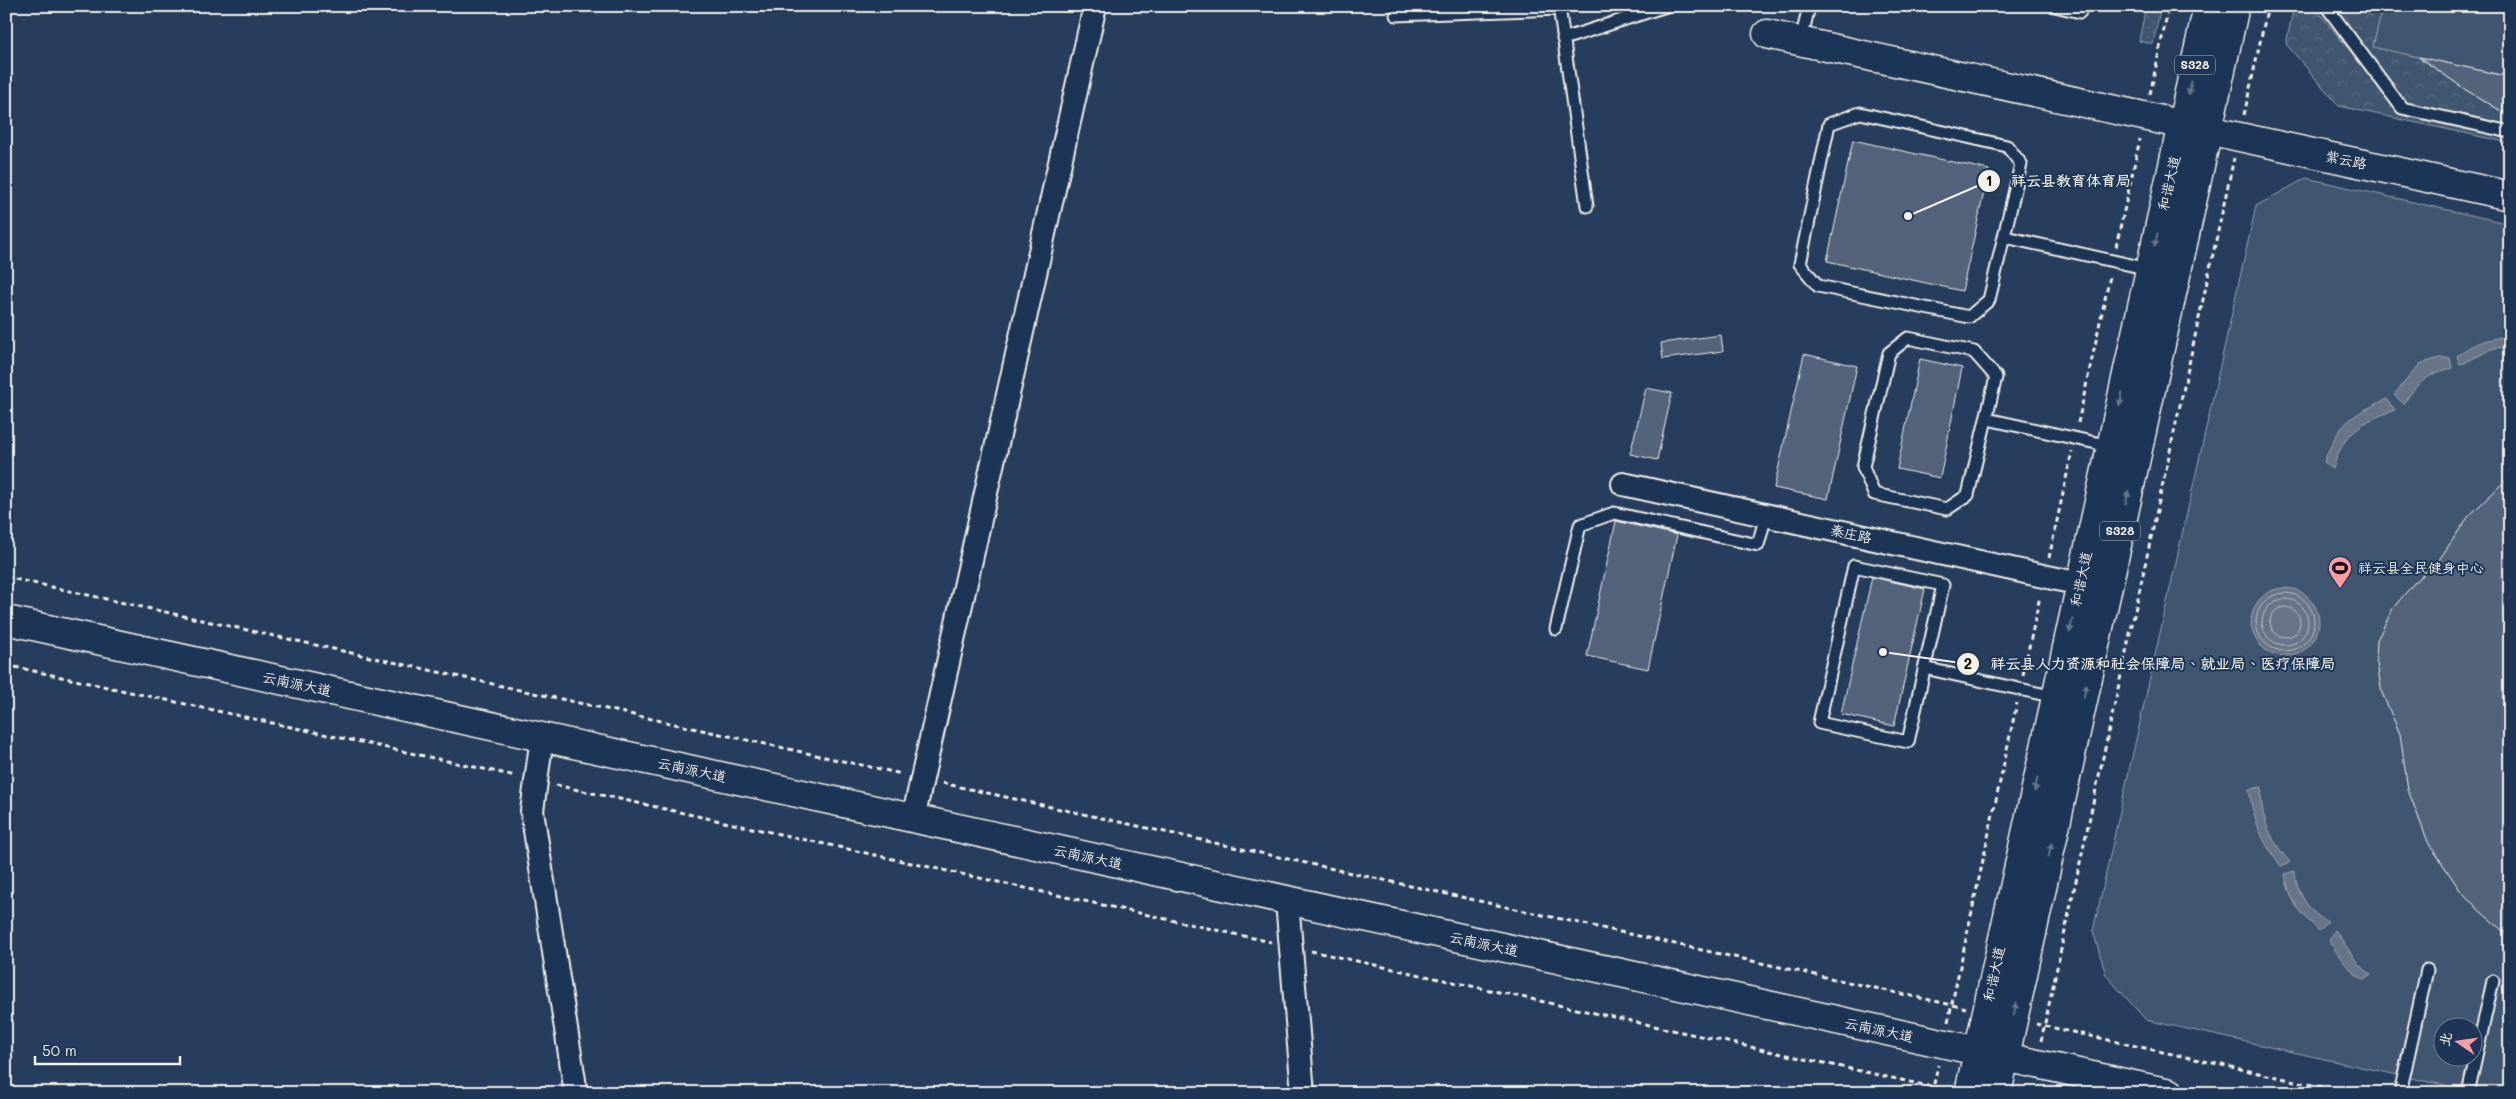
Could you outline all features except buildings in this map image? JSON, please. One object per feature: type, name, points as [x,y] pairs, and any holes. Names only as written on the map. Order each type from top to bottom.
[{"type":"main road","name":"和谐大道","points":[[1997,1093],[2195,127],[2208,6]]},
{"type":"main road","name":"和谐大道","points":[[1960,1092],[1978,1050],[2149,269],[2235,6]]},
{"type":"main road","name":"紫云路","points":[[1767,34],[2510,196]]},
{"type":"main road","name":"云南源大道","points":[[6,620],[2170,1093]]},
{"type":"street","points":[[913,819],[1095,6]]},
{"type":"street","name":"秦庄路","points":[[1623,484],[2080,584]]},
{"type":"street","points":[[542,738],[532,811],[576,1093]]},
{"type":"street","points":[[1287,901],[1303,1093]]},
{"type":"lane","points":[[1563,39],[1666,6]]},
{"type":"lane","points":[[1801,41],[1809,6]]},
{"type":"lane","points":[[2055,6],[2080,12],[2082,6]]},
{"type":"lane","points":[[2326,6],[2402,108],[2510,132]]},
{"type":"lane","points":[[1396,16],[1559,8],[1587,206]]},
{"type":"lane","points":[[1860,113],[2006,146],[2021,164],[2005,237],[1989,300],[1969,317],[1818,286],[1800,264],[1829,124],[1860,113]]},
{"type":"lane","points":[[2005,237],[2149,269]]},
{"type":"lane","points":[[1908,338],[1974,352],[1996,377],[1987,419],[1968,495],[1947,509],[1874,494],[1863,468],[1889,353],[1908,338]]},
{"type":"lane","points":[[1987,419],[2110,446]]},
{"type":"lane","points":[[1556,629],[1580,525],[1614,513],[1758,545],[1766,515]]},
{"type":"lane","points":[[1854,566],[1942,585],[1924,668],[1908,742],[1819,723],[1854,566]]},
{"type":"lane","points":[[1924,668],[2055,697]]},
{"type":"lane","points":[[2400,1093],[2427,970]]},
{"type":"lane","points":[[2468,1093],[2493,982]]},
{"type":"path","points":[[1932,1093],[2169,6]]},
{"type":"path","points":[[2036,1063],[2268,6]]},
{"type":"path","points":[[6,577],[1986,1013]]},
{"type":"path","points":[[6,664],[1960,1092]]},
{"type":"path","points":[[2013,1019],[2349,1093]]},
{"type":"green space","points":[[2146,6],[2161,6],[2153,44],[2139,41]]},
{"type":"green space","points":[[2294,6],[2316,6],[2316,9],[2399,111],[2510,136],[2510,143],[2339,106],[2286,44]]},
{"type":"green space","points":[[2335,6],[2383,6],[2373,46],[2418,57],[2466,90],[2510,116],[2510,130],[2407,105],[2400,100],[2336,15]]},
{"type":"green space","points":[[2383,6],[2510,6],[2510,77],[2373,47]]},
{"type":"green space","name":"祥云县全民健身中心","points":[[2306,178],[2510,224],[2510,1093],[2480,1093],[2146,1020],[2106,975],[2093,931],[2256,206]]},
{"type":"water","points":[[2510,337],[2510,347],[2494,348],[2460,365],[2457,356],[2468,348],[2478,343]]},
{"type":"water","points":[[2439,358],[2450,358],[2452,368],[2436,373],[2424,380],[2413,390],[2404,404],[2394,395],[2420,364]]},
{"type":"water","points":[[2387,399],[2395,410],[2372,419],[2355,430],[2342,446],[2333,469],[2324,462],[2335,438],[2347,422],[2354,416]]},
{"type":"water","points":[[2278,588],[2292,588],[2304,593],[2314,603],[2319,615],[2319,629],[2314,641],[2304,651],[2292,656],[2278,656],[2266,651],[2256,641],[2251,629],[2251,615],[2256,603],[2266,593]]},
{"type":"water","points":[[2262,787],[2261,797],[2264,818],[2277,846],[2290,862],[2281,866],[2259,830],[2253,810],[2249,789]]},
{"type":"water","points":[[2294,871],[2301,894],[2309,907],[2328,922],[2319,931],[2301,912],[2293,900],[2285,874]]},
{"type":"water","points":[[2335,930],[2359,965],[2371,974],[2365,979],[2350,969],[2332,945],[2329,940]]},
{"type":"place","name":"祥云县教育体育局","points":[[1908,216]]},
{"type":"place","name":"祥云县全民健身中心","points":[[2340,589]]},
{"type":"place","name":"祥云县人力资源和社会保障局、就业局、医疗保障局","points":[[1883,652]]}]
